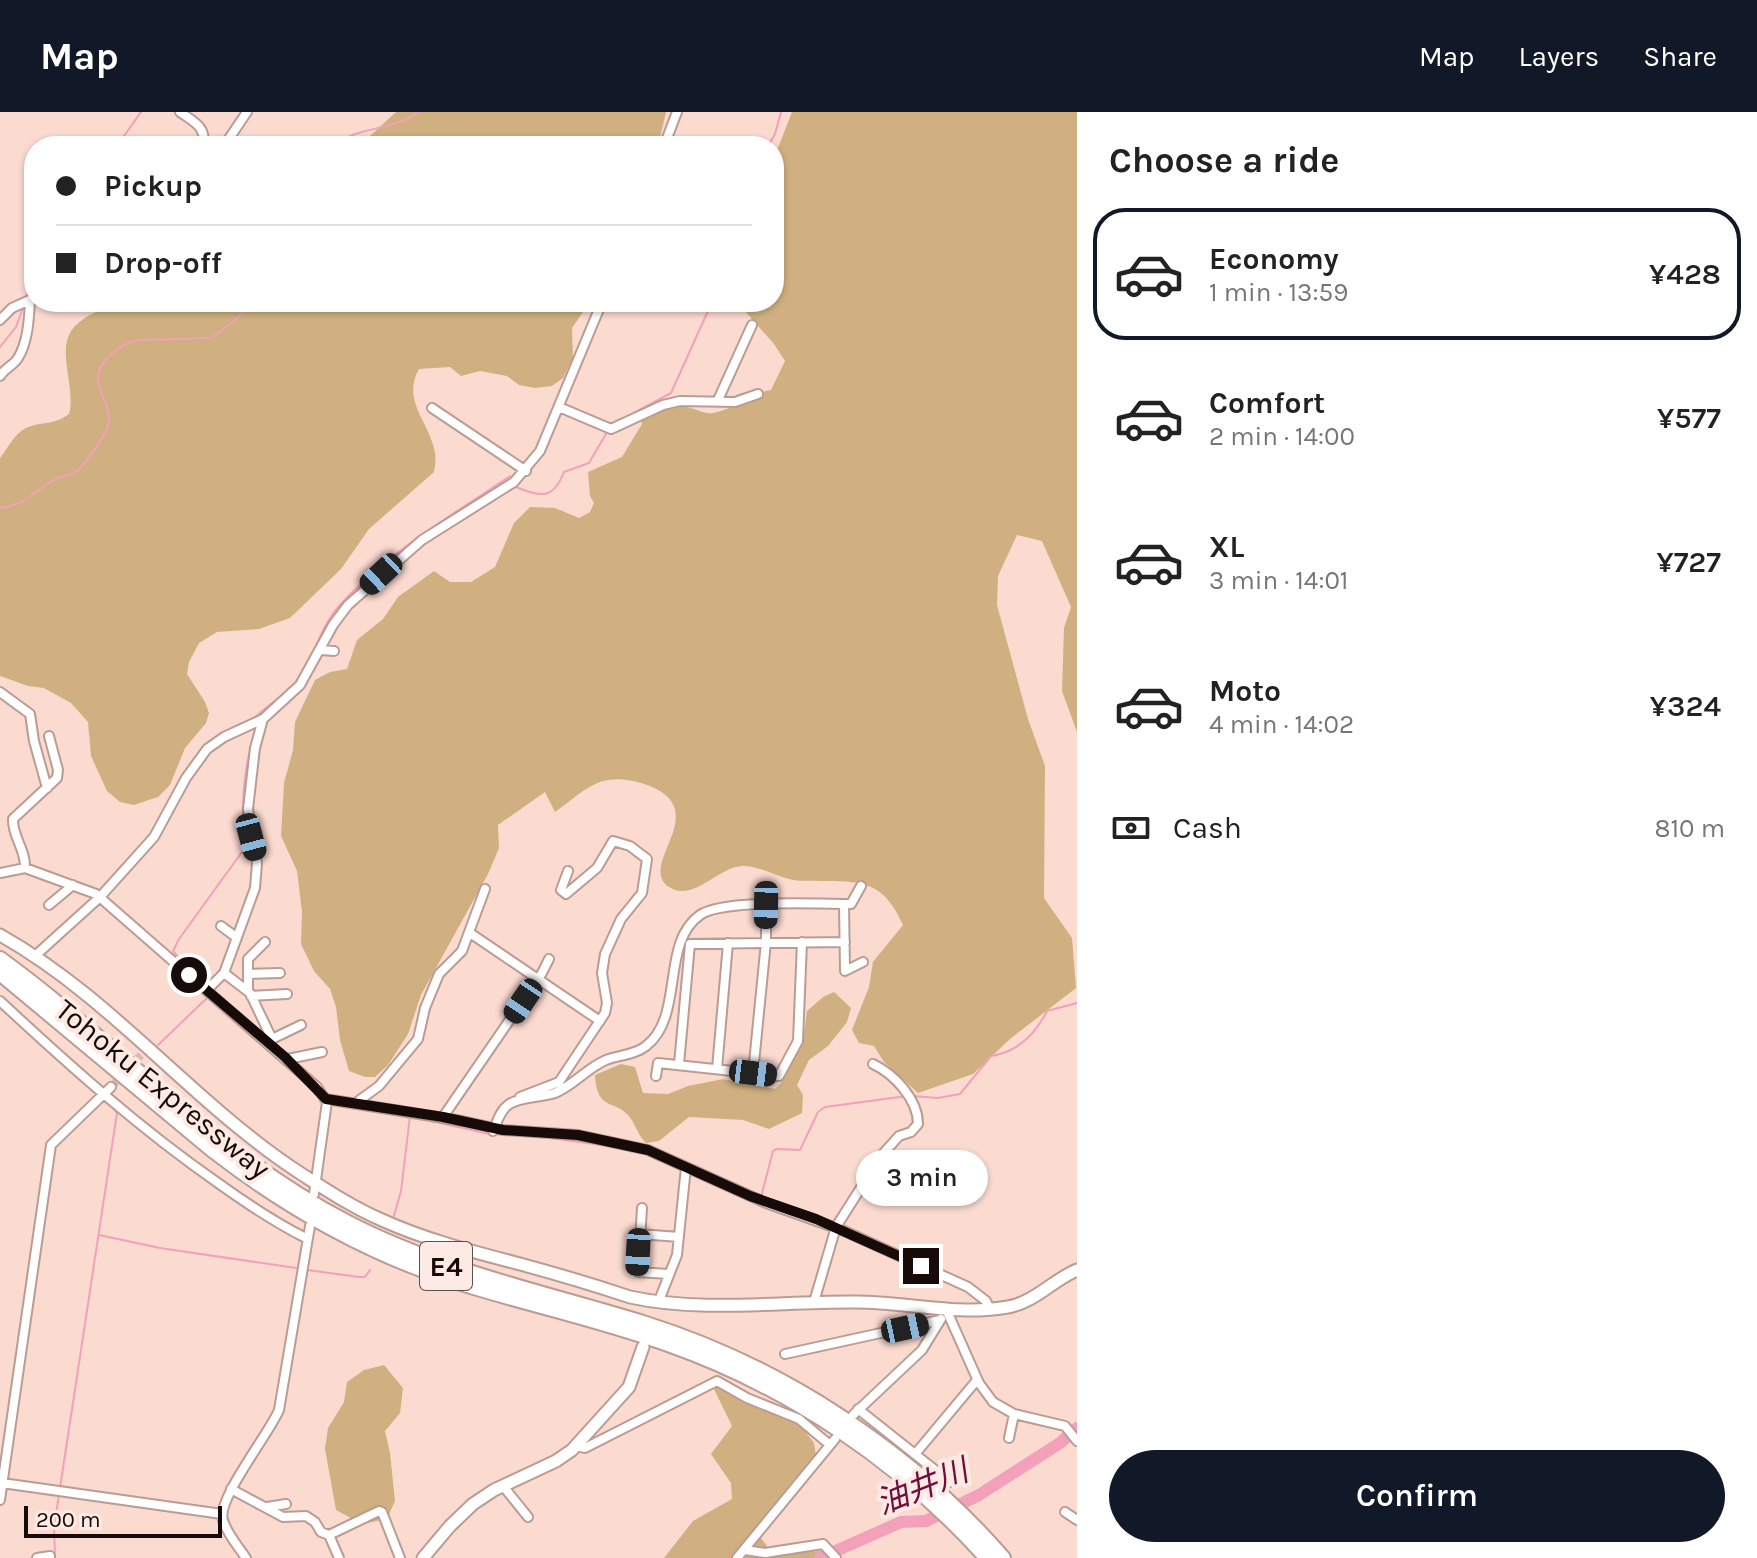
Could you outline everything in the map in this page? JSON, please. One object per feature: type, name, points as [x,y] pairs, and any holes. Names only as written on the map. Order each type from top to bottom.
[{"type":"highway","name":"Tohoku Expressway","points":[[0,959],[44,991],[220,1142],[312,1204],[372,1235],[442,1265],[645,1324],[740,1361],[802,1393],[853,1425],[1003,1558]]},
{"type":"highway","name":"Tohoku Expressway","points":[[0,973],[70,1028],[214,1151],[246,1176],[307,1215],[367,1246],[439,1276],[642,1335],[736,1371],[823,1419],[930,1493]]},
{"type":"highway","name":"Tohoku Expressway","points":[[959,1520],[987,1558]]},
{"type":"street","points":[[180,112],[202,128],[205,136]]},
{"type":"street","points":[[231,136],[247,112]]},
{"type":"street","points":[[668,136],[677,112]]},
{"type":"street","points":[[0,320],[24,304]]},
{"type":"street","points":[[0,376],[21,352],[26,338],[27,312]]},
{"type":"street","points":[[36,955],[100,897],[160,830],[186,778],[207,749],[224,737],[263,719],[300,685],[341,612],[422,540],[514,482],[526,471],[540,451],[598,312]]},
{"type":"street","points":[[718,400],[752,325]]},
{"type":"street","points":[[559,407],[611,429],[663,405],[680,401],[735,402],[758,394]]},
{"type":"street","points":[[432,408],[526,471]]},
{"type":"street","points":[[321,650],[334,651]]},
{"type":"street","points":[[0,692],[30,714],[47,788]]},
{"type":"street","points":[[207,990],[224,973],[255,888],[257,863],[248,809],[255,748],[263,719]]},
{"type":"street","points":[[25,868],[25,857],[12,826],[13,819],[57,778],[49,736]]},
{"type":"street","points":[[37,752],[52,748]]},
{"type":"street","points":[[494,1130],[500,1113],[513,1102],[559,1082],[600,1021],[607,1003],[602,973],[605,954],[621,919],[642,893],[647,859],[630,846],[613,841],[597,868],[566,894],[561,890],[568,871]]},
{"type":"street","points":[[0,873],[25,868],[100,897],[272,1042],[326,1099],[315,1188]]},
{"type":"street","points":[[49,905],[73,885]]},
{"type":"street","points":[[513,1102],[557,1092],[596,1064],[645,1047],[659,1034],[681,942],[702,913],[726,906],[851,904],[861,886]]},
{"type":"street","points":[[357,1102],[379,1086],[418,1039],[425,1008],[439,974],[462,951],[485,889]]},
{"type":"street","points":[[844,904],[845,971],[863,962]]},
{"type":"street","points":[[753,1073],[766,942],[766,905]]},
{"type":"street","points":[[221,926],[236,937]]},
{"type":"street","points":[[470,933],[600,1021]]},
{"type":"street","points":[[0,935],[36,955],[145,1051],[315,1188],[382,1221],[447,1245],[658,1303],[859,1302],[943,1314]]},
{"type":"street","points":[[265,942],[248,959],[248,974],[250,993],[272,1042]]},
{"type":"street","points":[[656,1076],[658,1063],[779,1076],[798,1041],[802,942]]},
{"type":"street","points":[[679,1064],[690,944],[845,942]]},
{"type":"street","points":[[717,1069],[728,943]]},
{"type":"street","points":[[443,1117],[549,959]]},
{"type":"street","points":[[224,973],[250,993],[287,994]]},
{"type":"street","points":[[248,974],[280,973]]},
{"type":"street","points":[[0,1001],[109,1100],[187,1161],[264,1215],[306,1238]]},
{"type":"street","points":[[272,1042],[301,1025]]},
{"type":"street","points":[[288,1059],[322,1052]]},
{"type":"street","points":[[814,1302],[836,1227],[881,1156],[899,1136],[911,1132],[918,1124],[910,1098],[893,1079],[873,1064]]},
{"type":"street","points":[[0,1500],[51,1145],[109,1100],[111,1087]]},
{"type":"street","points":[[326,1099],[443,1117],[494,1130],[578,1135],[648,1150],[766,1203],[836,1227],[968,1287],[986,1301],[990,1309]]},
{"type":"street","points":[[654,1317],[677,1255],[686,1167]]},
{"type":"street","points":[[642,1208],[638,1272],[668,1274]]},
{"type":"street","points":[[246,1558],[223,1521],[222,1514],[231,1489],[279,1410],[310,1226]]},
{"type":"street","points":[[639,1234],[679,1237]]},
{"type":"street","points":[[785,1354],[943,1314],[1007,1307],[1032,1299],[1077,1270]]},
{"type":"street","points":[[943,1314],[977,1380],[993,1402],[1014,1414],[1065,1426],[1077,1441]]},
{"type":"street","points":[[943,1314],[922,1350],[856,1412],[916,1453],[950,1482]]},
{"type":"street","points":[[423,1558],[465,1511],[503,1486],[556,1461],[576,1446],[629,1387],[643,1347]]},
{"type":"street","points":[[916,1453],[977,1380]]},
{"type":"street","points":[[576,1446],[585,1448],[717,1381],[747,1398],[799,1419],[832,1442],[737,1558]]},
{"type":"street","points":[[1009,1438],[1014,1414]]},
{"type":"street","points":[[2,1483],[222,1514]]},
{"type":"street","points":[[503,1486],[528,1517]]},
{"type":"street","points":[[231,1489],[283,1517],[306,1516],[315,1522],[321,1532],[329,1535],[339,1558]]},
{"type":"street","points":[[266,1507],[286,1504]]},
{"type":"street","points":[[329,1535],[379,1511],[400,1558]]},
{"type":"street","points":[[1065,1512],[1077,1520]]},
{"type":"street","points":[[745,1550],[765,1553],[821,1544],[829,1548],[836,1558]]},
{"type":"street","points":[[37,1558],[50,1556]]},
{"type":"shaded area","points":[[396,112],[666,112],[660,136],[370,136]]},
{"type":"shaded area","points":[[792,112],[1077,112],[1077,732],[1062,691],[1064,628],[1071,607],[1042,541],[1017,535],[998,576],[997,605],[1028,719],[1045,766],[1044,898],[1072,938],[1076,988],[1010,1039],[973,1074],[918,1093],[884,1062],[874,1046],[859,1043],[852,1030],[869,987],[873,962],[903,925],[888,900],[880,892],[861,884],[793,880],[748,866],[733,868],[696,888],[678,891],[669,887],[661,877],[661,864],[676,820],[674,806],[663,793],[641,783],[614,779],[594,784],[555,812],[545,792],[498,825],[499,848],[488,874],[421,995],[408,1034],[388,1065],[375,1077],[349,1071],[330,989],[314,971],[301,944],[302,912],[297,871],[281,836],[284,783],[293,750],[295,722],[315,680],[330,672],[347,669],[357,640],[383,619],[398,597],[434,571],[450,582],[471,582],[495,567],[514,523],[530,507],[555,508],[579,518],[590,512],[594,503],[590,496],[588,472],[622,457],[642,424],[641,420],[672,407],[713,413],[771,390],[785,361],[746,312],[784,312],[783,136]]},
{"type":"shaded area","points":[[97,312],[583,312],[572,328],[573,358],[563,378],[552,386],[535,388],[519,385],[507,376],[480,371],[461,376],[450,367],[419,369],[413,391],[432,442],[434,472],[369,529],[341,569],[290,618],[259,629],[217,632],[199,643],[189,662],[187,674],[205,702],[209,713],[206,723],[185,748],[170,785],[158,797],[134,805],[120,802],[107,791],[91,756],[88,722],[71,703],[44,688],[0,676],[0,458],[22,431],[69,414],[67,342],[71,330]]},
{"type":"shaded area","points":[[834,992],[851,1008],[847,1022],[828,1046],[809,1060],[797,1085],[803,1095],[802,1113],[769,1129],[743,1120],[689,1117],[659,1141],[646,1143],[629,1116],[599,1095],[595,1075],[621,1064],[635,1067],[643,1093],[668,1094],[688,1086],[723,1079],[775,1089],[781,1083],[804,1034],[807,1011]]},
{"type":"shaded area","points":[[384,1365],[403,1388],[400,1413],[385,1431],[395,1501],[387,1519],[362,1524],[336,1510],[325,1449],[328,1428],[344,1402],[347,1382],[364,1370]]},
{"type":"shaded area","points":[[727,1381],[793,1415],[814,1443],[817,1463],[757,1533],[774,1555],[820,1551],[830,1558],[664,1558],[693,1521],[732,1499],[731,1483],[711,1454],[732,1426],[712,1385]]},
{"type":"waterway","points":[[124,136],[141,112]]},
{"type":"waterway","points":[[351,136],[397,123],[418,112]]},
{"type":"waterway","points":[[774,136],[781,112]]},
{"type":"waterway","points":[[0,347],[16,327],[24,305]]},
{"type":"waterway","points":[[0,508],[23,501],[54,480],[77,471],[90,456],[103,436],[109,419],[98,375],[105,361],[116,350],[137,340],[211,338],[243,312]]},
{"type":"waterway","points":[[619,421],[671,393],[707,312]]},
{"type":"waterway","points":[[516,487],[533,493],[551,492],[564,472],[589,463],[607,432]]},
{"type":"waterway","points":[[252,720],[296,682],[333,614],[358,587],[421,536],[510,476]]},
{"type":"waterway","points":[[207,983],[173,951],[247,845],[243,821],[244,792],[254,739]]},
{"type":"waterway","points":[[158,1045],[207,998]]},
{"type":"waterway","points":[[913,1096],[938,1098],[960,1094],[991,1056],[1009,1051],[1024,1041],[1037,1028],[1047,1011],[1077,1003]]},
{"type":"waterway","points":[[761,1197],[773,1151],[800,1150],[818,1112],[825,1107],[907,1096]]},
{"type":"waterway","points":[[60,1488],[117,1113],[111,1105]]},
{"type":"waterway","points":[[393,1219],[401,1191],[410,1116]]},
{"type":"waterway","points":[[417,1118],[490,1134],[536,1136]]},
{"type":"waterway","points":[[543,1137],[616,1147]]},
{"type":"waterway","points":[[622,1148],[648,1155]]},
{"type":"waterway","points":[[99,1235],[160,1248],[296,1268]]},
{"type":"waterway","points":[[307,1270],[359,1277],[365,1277],[370,1270]]},
{"type":"waterway","name":"油井川","points":[[820,1558],[901,1522],[926,1521],[979,1495],[1060,1443],[1077,1428]]},
{"type":"waterway","points":[[55,1558],[54,1526],[59,1495]]},
{"type":"tunnel","points":[[111,1087],[141,1055]]},
{"type":"route","points":[[189,975],[285,1057],[326,1099],[443,1117],[503,1130],[578,1135],[648,1150],[766,1203],[816,1219],[921,1266]]}]
